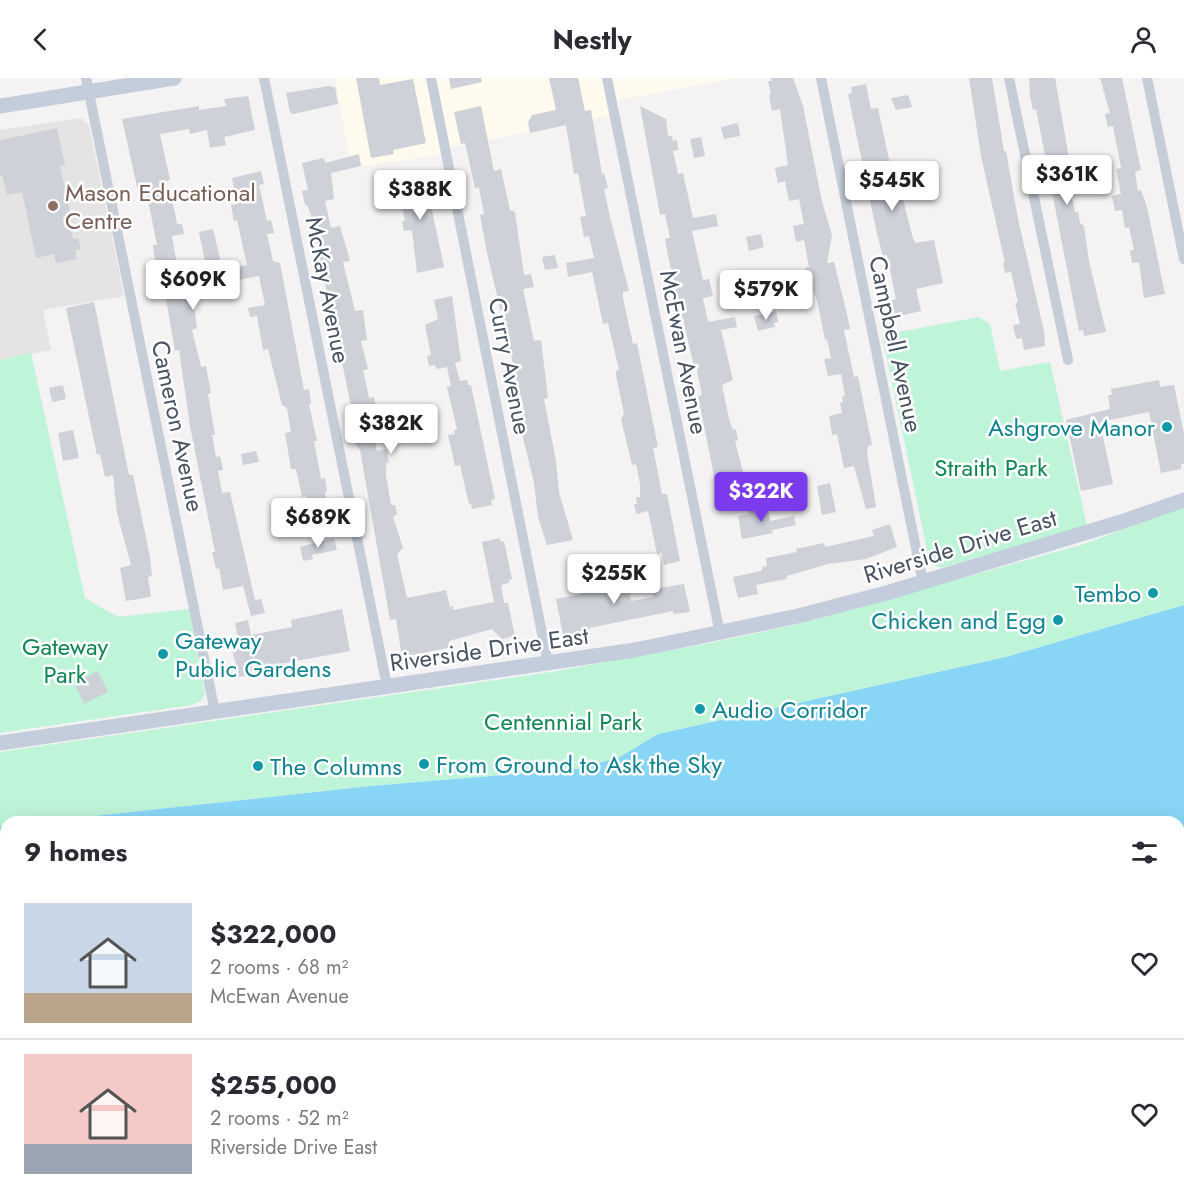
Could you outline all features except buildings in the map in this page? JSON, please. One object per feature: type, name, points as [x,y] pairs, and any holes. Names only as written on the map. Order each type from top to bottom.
[{"type":"main road","points":[[0,106],[87,85],[174,78]]},
{"type":"main road","name":"Riverside Drive East","points":[[0,743],[549,663],[720,634],[798,616],[923,582],[1125,521],[1184,500]]},
{"type":"street","name":"McKay Avenue","points":[[264,78],[387,686]]},
{"type":"street","name":"Curry Avenue","points":[[431,78],[549,663]]},
{"type":"street","name":"McEwan Avenue","points":[[607,78],[720,634]]},
{"type":"street","name":"Campbell Avenue","points":[[821,78],[923,582]]},
{"type":"street","points":[[1009,78],[1068,360]]},
{"type":"street","points":[[1147,78],[1184,260]]},
{"type":"street","name":"Cameron Avenue","points":[[87,85],[215,712]]},
{"type":"shaded area","points":[[335,78],[736,78],[618,100],[620,114],[453,147],[440,155],[351,168]]},
{"type":"shaded area","name":"Mason Educational Centre","points":[[81,118],[89,125],[124,296],[43,310],[51,350],[0,360],[0,130]]},
{"type":"green space","name":"Straith Park","points":[[979,317],[990,324],[1000,371],[1050,362],[1087,526],[941,568],[930,564],[882,335]]},
{"type":"green space","name":"Gateway Park","points":[[31,353],[85,598],[118,617],[189,609],[205,693],[201,701],[192,705],[0,733],[0,360]]},
{"type":"green space","name":"Centennial Park","points":[[1184,507],[1184,605],[1006,657],[658,734],[620,757],[577,769],[371,786],[94,816],[0,816],[0,752],[551,672],[710,643],[794,625],[1081,545]]},
{"type":"water","points":[[1184,605],[1184,816],[94,816],[371,786],[577,769],[620,757],[658,734],[1006,657]]},
{"type":"place","name":"Mason Educational Centre","points":[[53,206]]},
{"type":"place","name":"Ashgrove Manor","points":[[1167,427]]},
{"type":"place","name":"Tembo","points":[[1153,593]]},
{"type":"place","name":"Chicken and Egg","points":[[1058,620]]},
{"type":"place","name":"Gateway Public Gardens","points":[[163,654]]},
{"type":"place","name":"Audio Corridor","points":[[700,709]]},
{"type":"place","name":"From Ground to Ask the Sky","points":[[424,764]]},
{"type":"place","name":"The Columns","points":[[258,766]]}]
